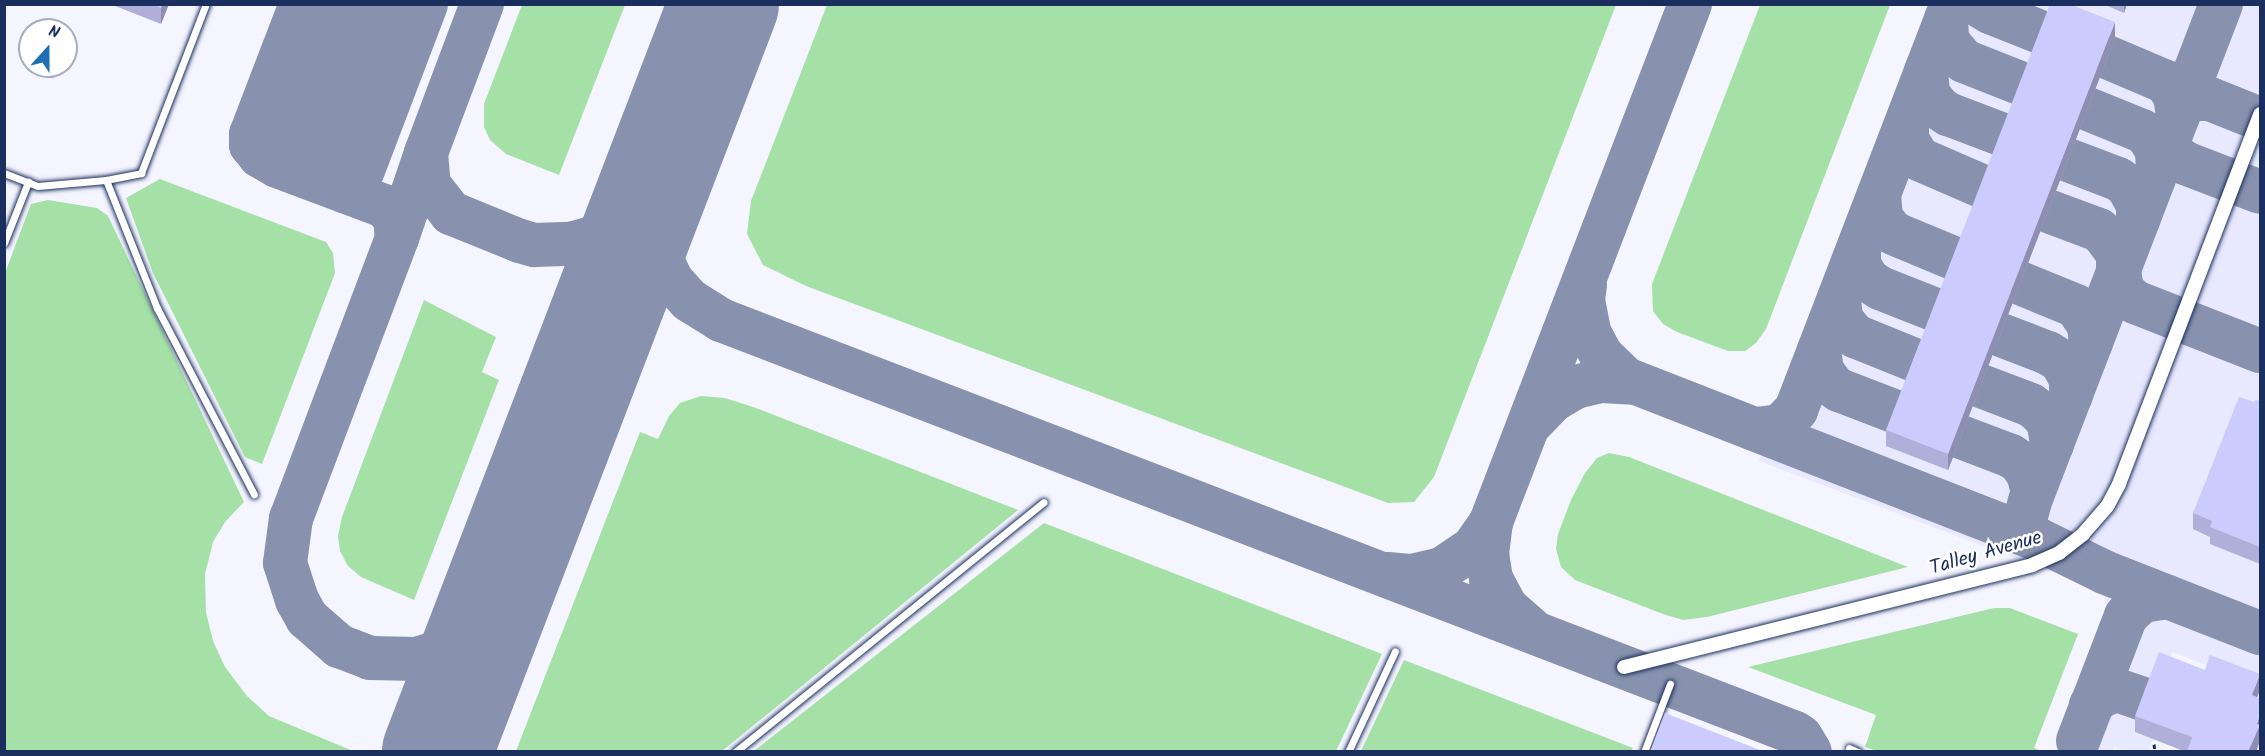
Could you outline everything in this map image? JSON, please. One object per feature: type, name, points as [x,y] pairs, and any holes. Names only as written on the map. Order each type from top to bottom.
[{"type":"street","name":"Talley Avenue","points":[[1624,667],[2032,565],[2060,553],[2083,534],[2108,505],[2119,484],[2260,114]]},
{"type":"lane","points":[[4,173],[38,186],[106,180],[141,173],[206,4]]},
{"type":"lane","points":[[106,180],[157,308],[254,494]]},
{"type":"lane","points":[[4,243],[28,182]]},
{"type":"lane","points":[[735,752],[1044,502]]},
{"type":"lane","points":[[1348,752],[1395,651]]},
{"type":"lane","points":[[1644,752],[1670,684]]},
{"type":"path","points":[[2154,744],[2155,752]]},
{"type":"shaded area","points":[[1935,5],[2260,5],[2260,418],[2211,544],[2260,564],[2260,686],[2173,652],[2135,732],[2153,739],[2148,751],[2126,751],[2114,747],[2112,751],[2096,751],[2056,736],[2106,608],[2104,596],[2094,588],[1759,461]]},
{"type":"green space","points":[[827,4],[1616,5],[1434,477],[1414,502],[1388,503],[806,286],[763,265],[747,234],[751,201]]},
{"type":"green space","points":[[522,5],[625,5],[559,175],[506,154],[490,140],[484,127],[484,104]]},
{"type":"green space","points":[[1760,5],[1890,5],[1766,329],[1756,343],[1745,351],[1728,351],[1677,332],[1663,324],[1653,311],[1652,284]]},
{"type":"green space","points":[[160,179],[326,242],[333,253],[335,273],[262,464],[245,457],[153,273],[126,198]]},
{"type":"green space","points":[[48,200],[97,208],[108,216],[244,502],[225,522],[213,542],[205,574],[206,612],[213,641],[225,667],[247,696],[269,716],[353,751],[5,751],[5,273],[31,204]]},
{"type":"green space","points":[[424,300],[496,337],[482,372],[499,380],[414,600],[361,577],[348,566],[340,551],[338,536],[342,517]]},
{"type":"green space","points":[[701,396],[725,398],[756,408],[1018,510],[722,751],[516,751],[640,432],[658,439],[669,416],[680,403]]},
{"type":"green space","points":[[1609,453],[1629,457],[1908,567],[1707,617],[1683,620],[1663,614],[1575,580],[1561,567],[1556,549],[1558,534],[1571,500],[1585,473],[1597,458]]},
{"type":"green space","points":[[1044,523],[1382,654],[1336,751],[754,751]]},
{"type":"green space","points":[[1994,608],[2010,608],[2078,634],[2034,748],[2041,751],[1877,751],[1865,747],[1876,715],[1748,667]]},
{"type":"green space","points":[[1404,660],[1633,748],[1631,751],[1361,751]]},
{"type":"building","points":[[2050,4],[2069,4],[2115,22],[1948,454],[1886,430]]},
{"type":"building","points":[[2239,397],[2254,402],[2255,400],[2260,401],[2260,547],[2210,527],[2212,521],[2193,513]]},
{"type":"building","points":[[2159,652],[2205,670],[2210,655],[2260,674],[2252,695],[2260,698],[2260,714],[2257,724],[2260,725],[2248,752],[2187,752],[2192,737],[2135,716]]},
{"type":"building","points":[[1665,713],[1765,752],[1650,752]]},
{"type":"taxiway","points":[[301,4],[251,134],[251,145],[260,156],[277,166],[384,206],[395,217],[397,238]]},
{"type":"taxiway","points":[[309,178],[291,161],[290,147],[343,4]]},
{"type":"taxiway","points":[[344,191],[329,175],[327,159],[385,4]]},
{"type":"taxiway","points":[[361,197],[358,189],[360,178],[426,4]]},
{"type":"taxiway","points":[[482,4],[426,153],[429,185],[451,213],[534,245],[571,244],[595,237],[619,223],[640,202],[658,171]]},
{"type":"taxiway","points":[[1531,629],[1506,607],[1491,579],[1487,554],[1491,522],[1690,4]]},
{"type":"taxiway","points":[[1756,429],[1780,426],[1796,410],[1952,4]]},
{"type":"taxiway","points":[[1977,4],[1990,12],[2045,34]]},
{"type":"taxiway","points":[[2221,4],[2030,501],[2024,523],[2027,531],[2037,539],[2104,572],[2260,633]]},
{"type":"taxiway","points":[[1946,19],[1947,41],[1964,61],[2025,85]]},
{"type":"taxiway","points":[[2107,57],[2166,82],[2175,96],[2178,116]]},
{"type":"taxiway","points":[[1926,71],[1928,94],[1939,108],[1948,114],[2006,136]]},
{"type":"taxiway","points":[[2183,104],[2192,99],[2210,99],[2260,119]]},
{"type":"taxiway","points":[[2088,109],[2142,131],[2149,137],[2157,151],[2158,168]]},
{"type":"taxiway","points":[[1907,123],[1907,140],[1919,159],[1986,188]]},
{"type":"taxiway","points":[[2169,141],[2173,154],[2185,163],[2260,192]]},
{"type":"taxiway","points":[[426,153],[397,238],[291,518],[285,563],[297,600],[307,618],[339,646],[370,658],[417,659],[444,650],[472,628],[496,596]]},
{"type":"taxiway","points":[[2068,160],[2118,179],[2127,185],[2138,205],[2138,220]]},
{"type":"taxiway","points":[[659,174],[654,222],[662,260],[672,281],[689,300],[721,320],[1795,733],[1801,737],[1810,752]]},
{"type":"taxiway","points":[[1879,195],[1881,218],[1893,233],[1958,260]]},
{"type":"taxiway","points":[[2048,211],[2099,230],[2118,254],[2118,272]]},
{"type":"taxiway","points":[[1859,247],[1859,265],[1868,280],[1880,288],[1938,311]]},
{"type":"taxiway","points":[[2119,271],[2122,291],[2135,302],[2260,351]]},
{"type":"taxiway","points":[[2020,283],[2076,306],[2089,325],[2091,343]]},
{"type":"taxiway","points":[[1585,285],[1583,300],[1589,332],[1601,355],[1626,379],[2037,539]]},
{"type":"taxiway","points":[[1839,299],[1841,319],[1855,336],[1919,362]]},
{"type":"taxiway","points":[[2001,335],[2048,353],[2061,361],[2071,379],[2071,395]]},
{"type":"taxiway","points":[[1819,350],[1822,371],[1832,385],[1839,390],[1899,413]]},
{"type":"taxiway","points":[[1531,423],[1552,401],[1575,387],[1601,381],[1634,383]]},
{"type":"taxiway","points":[[1981,386],[2031,405],[2042,414],[2049,424],[2052,445]]},
{"type":"taxiway","points":[[1961,437],[2011,456],[2021,463],[2029,476],[2033,493]]},
{"type":"taxiway","points":[[1388,574],[1412,576],[1442,569],[1473,548],[1491,522]]},
{"type":"taxiway","points":[[2078,741],[2126,616],[2142,601],[2168,597]]},
{"type":"taxiway","points":[[2091,705],[2101,696],[2117,690],[2146,700]]},
{"type":"runway","points":[[437,752],[724,4]]}]
